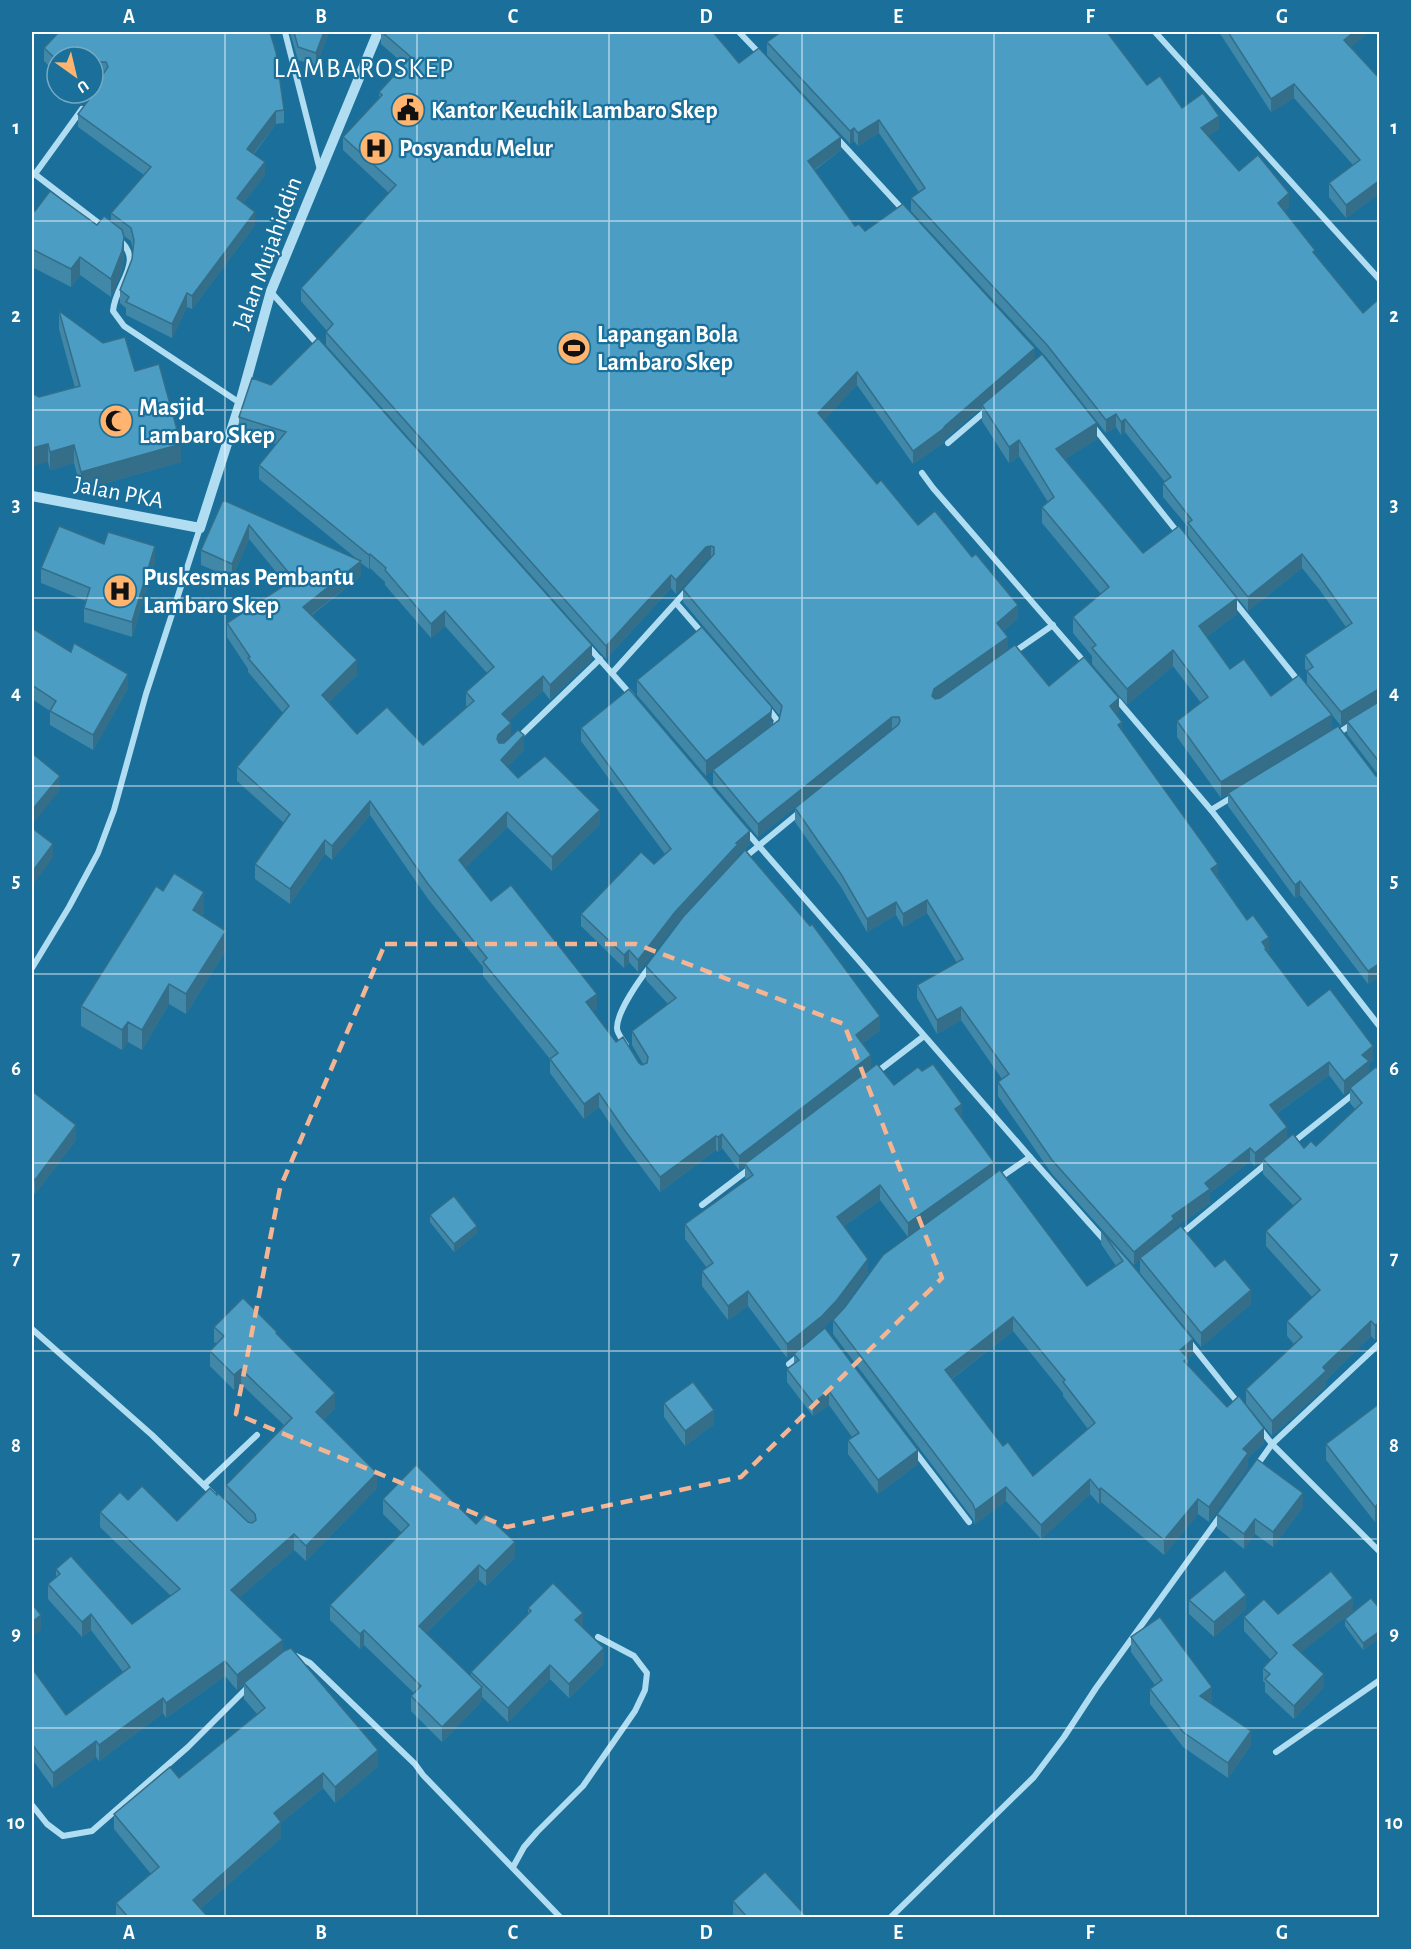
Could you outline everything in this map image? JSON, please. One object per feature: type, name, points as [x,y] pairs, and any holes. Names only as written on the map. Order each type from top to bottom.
[{"type":"street","points":[[285,32],[320,171]]},
{"type":"street","name":"Jalan Mujahiddin","points":[[200,528],[240,403],[271,291],[378,32]]},
{"type":"street","points":[[739,32],[769,63]]},
{"type":"street","points":[[1155,32],[1380,280]]},
{"type":"street","points":[[85,105],[33,173],[127,245],[130,267],[114,300],[113,311],[124,326],[240,403]]},
{"type":"street","points":[[833,133],[914,221]]},
{"type":"street","points":[[271,291],[326,352]]},
{"type":"street","points":[[948,443],[991,406]]},
{"type":"street","points":[[1087,417],[1182,538]]},
{"type":"street","points":[[922,473],[933,489],[1090,669]]},
{"type":"street","name":"Jalan PKA","points":[[32,496],[200,528]]},
{"type":"street","points":[[32,968],[69,907],[102,842],[114,810],[146,694],[200,528]]},
{"type":"street","points":[[612,673],[696,580]]},
{"type":"street","points":[[1227,593],[1302,686]]},
{"type":"street","points":[[676,603],[705,637]]},
{"type":"street","points":[[1006,658],[1053,625]]},
{"type":"street","points":[[584,642],[634,699]]},
{"type":"street","points":[[510,745],[600,659]]},
{"type":"street","points":[[1106,686],[1211,810],[1380,1027]]},
{"type":"street","points":[[765,704],[777,720],[776,729],[770,735]]},
{"type":"street","points":[[1330,738],[1359,720]]},
{"type":"street","points":[[1332,722],[1346,741]]},
{"type":"street","points":[[1211,810],[1241,792]]},
{"type":"street","points":[[736,866],[804,808]]},
{"type":"street","points":[[743,827],[1110,1246]]},
{"type":"street","points":[[627,1048],[617,1030],[619,1016],[654,960]]},
{"type":"street","points":[[869,1079],[924,1036]]},
{"type":"street","points":[[1288,1146],[1361,1087]]},
{"type":"street","points":[[994,1182],[1030,1157]]},
{"type":"street","points":[[1170,1242],[1270,1161]]},
{"type":"street","points":[[702,1205],[757,1163]]},
{"type":"street","points":[[32,1329],[152,1435],[220,1501]]},
{"type":"street","points":[[1185,1336],[1243,1408]]},
{"type":"street","points":[[1251,1473],[1272,1444],[1380,1343]]},
{"type":"street","points":[[789,1364],[807,1349]]},
{"type":"street","points":[[1258,1426],[1272,1444],[1380,1552]]},
{"type":"street","points":[[204,1485],[257,1435]]},
{"type":"street","points":[[911,1447],[969,1522]]},
{"type":"street","points":[[890,1917],[1034,1777],[1161,1596],[1224,1511]]},
{"type":"street","points":[[513,1867],[524,1847],[583,1786],[635,1711],[645,1690],[647,1673],[634,1656],[598,1637]]},
{"type":"street","points":[[1380,1655],[1380,1661]]},
{"type":"street","points":[[288,1659],[296,1656],[310,1663],[415,1764],[423,1775],[561,1917]]},
{"type":"street","points":[[1276,1752],[1380,1680]]},
{"type":"street","points":[[32,1805],[47,1824],[63,1836],[92,1832],[143,1789],[254,1683]]},
{"type":"highlighted area","points":[[385,944],[636,944],[844,1024],[942,1278],[741,1477],[507,1527],[236,1414],[280,1188]]},
{"type":"building","points":[[59,32],[270,32],[276,52],[284,110],[276,111],[247,149],[265,162],[237,198],[255,212],[192,296],[187,293],[172,324],[126,302],[129,297],[120,290],[132,259],[134,240],[131,228],[111,213],[151,167],[78,114],[85,105],[105,105],[105,71],[108,67],[105,62],[105,45],[47,45]]},
{"type":"building","points":[[294,32],[324,32],[316,53],[298,47]]},
{"type":"building","points":[[382,32],[713,32],[739,63],[759,48],[841,137],[808,161],[855,226],[859,224],[865,231],[903,204],[1035,348],[943,429],[913,451],[857,372],[818,413],[877,484],[881,480],[918,525],[935,511],[972,557],[976,554],[1018,605],[997,623],[1008,637],[934,689],[932,696],[935,699],[940,698],[1015,645],[1049,686],[1084,657],[1119,698],[1110,706],[1122,722],[1118,725],[1218,864],[1211,869],[1247,920],[1253,915],[1269,937],[1262,942],[1265,949],[1308,1006],[1330,989],[1373,1046],[1362,1055],[1369,1061],[1344,1081],[1329,1062],[1270,1105],[1287,1127],[1255,1153],[1250,1148],[1205,1183],[1210,1189],[1172,1216],[1174,1219],[1134,1252],[1052,1160],[998,1082],[1009,1074],[961,1007],[937,1020],[917,985],[963,959],[927,900],[903,914],[896,902],[867,919],[841,874],[795,808],[898,725],[899,717],[892,717],[758,824],[713,770],[779,720],[782,706],[683,589],[714,554],[714,547],[706,547],[676,580],[671,575],[606,646],[326,332],[333,324],[301,288],[396,185],[343,137],[382,95],[379,92],[411,57]]},
{"type":"building","points":[[781,32],[1107,32],[1147,85],[1160,76],[1182,108],[1203,93],[1219,116],[1201,128],[1239,171],[1258,155],[1289,193],[1278,203],[1315,250],[1313,252],[1363,313],[1380,298],[1380,691],[1377,690],[1341,712],[1307,671],[1313,667],[1305,655],[1352,623],[1302,554],[1248,597],[1188,523],[1192,520],[1163,483],[1171,477],[1125,419],[1121,422],[1116,414],[1106,420],[1047,345],[911,198],[925,188],[879,120],[858,133],[854,128],[850,131],[767,42]]},
{"type":"building","points":[[1228,32],[1354,32],[1344,40],[1380,79],[1380,180],[1346,205],[1329,183],[1360,160],[1294,84],[1271,99]]},
{"type":"building","points":[[50,191],[97,225],[104,216],[122,230],[124,237],[122,251],[111,279],[80,257],[71,269],[32,249],[32,209],[35,211]]},
{"type":"building","name":"Masjid Lambaro Skep","points":[[59,311],[103,343],[125,337],[135,371],[159,364],[181,444],[81,472],[74,445],[50,452],[48,444],[32,448],[32,393],[39,397],[80,386]]},
{"type":"building","points":[[318,338],[592,645],[550,685],[543,676],[502,714],[511,723],[498,735],[497,739],[499,743],[504,743],[518,730],[524,735],[501,760],[518,778],[545,756],[600,810],[552,857],[507,812],[459,860],[491,901],[511,885],[597,994],[586,1002],[616,1042],[623,1037],[642,1065],[647,1063],[648,1057],[632,1031],[676,998],[646,966],[683,917],[745,850],[810,926],[812,924],[880,1016],[856,1035],[871,1055],[739,1156],[722,1134],[660,1177],[599,1093],[584,1104],[550,1059],[558,1053],[483,962],[487,958],[428,884],[370,801],[332,846],[325,840],[290,889],[255,864],[290,814],[237,767],[289,706],[248,658],[250,657],[227,623],[294,579],[249,525],[232,564],[201,550],[223,500],[361,561],[303,607],[357,660],[322,695],[357,734],[387,707],[423,745],[474,701],[466,692],[494,667],[445,611],[431,624],[385,570],[386,568],[259,465],[286,432],[239,417],[252,378],[271,385]]},
{"type":"building","points":[[1042,354],[1097,423],[1056,449],[1143,553],[1179,526],[1237,598],[1199,626],[1230,669],[1244,659],[1271,696],[1299,675],[1332,715],[1221,782],[1177,721],[1208,697],[1173,650],[1127,689],[1092,648],[1096,645],[1073,617],[1109,587],[1042,507],[1054,497],[1019,440],[1009,447],[982,405]]},
{"type":"building","points":[[59,526],[104,544],[108,532],[155,546],[132,622],[84,608],[90,588],[41,568]]},
{"type":"building","points":[[702,627],[772,707],[771,712],[706,761],[637,680]]},
{"type":"building","points":[[32,628],[71,652],[74,643],[128,674],[93,735],[50,711],[56,701],[32,685]]},
{"type":"building","points":[[629,689],[750,831],[736,843],[738,844],[675,912],[638,960],[629,950],[624,955],[581,914],[641,852],[654,864],[671,849],[581,728]]},
{"type":"building","points":[[1380,701],[1380,763],[1347,721]]},
{"type":"building","points":[[1338,726],[1376,776],[1380,777],[1380,963],[1368,971],[1300,881],[1295,885],[1228,793]]},
{"type":"building","points":[[32,753],[60,776],[32,810]]},
{"type":"building","points":[[32,828],[53,844],[32,872]]},
{"type":"building","points":[[174,873],[204,892],[193,910],[226,931],[186,994],[169,984],[142,1030],[128,1022],[122,1030],[81,1006],[156,886],[163,891]]},
{"type":"building","points":[[877,1064],[894,1085],[918,1067],[922,1071],[933,1064],[962,1104],[955,1109],[994,1162],[908,1223],[880,1185],[837,1217],[868,1259],[822,1316],[787,1344],[748,1291],[728,1306],[702,1271],[713,1263],[685,1224],[753,1175],[745,1164]]},
{"type":"building","points":[[1376,1067],[1380,1071],[1380,1323],[1375,1325],[1371,1321],[1323,1367],[1326,1371],[1272,1421],[1246,1389],[1302,1337],[1287,1321],[1320,1290],[1266,1231],[1301,1199],[1263,1159],[1293,1134],[1304,1148],[1311,1141],[1316,1146],[1362,1103],[1350,1088]]},
{"type":"building","points":[[32,1091],[76,1125],[35,1180],[32,1177]]},
{"type":"building","points":[[1000,1170],[1087,1286],[1123,1261],[1101,1230],[1193,1339],[1180,1350],[1188,1358],[1184,1361],[1227,1407],[1239,1396],[1264,1428],[1243,1449],[1248,1453],[1209,1507],[1198,1499],[1164,1540],[1101,1488],[1099,1490],[1090,1479],[1041,1525],[1006,1487],[975,1510],[973,1504],[833,1320],[883,1255]],"holes":[[[1013,1317],[1065,1380],[1063,1382],[1095,1423],[1033,1476],[1008,1442],[1003,1446],[945,1370]]]},
{"type":"building","points":[[454,1196],[477,1226],[454,1244],[430,1215]]},
{"type":"building","points":[[1181,1226],[1215,1267],[1225,1259],[1251,1290],[1201,1333],[1140,1258]]},
{"type":"building","points":[[243,1298],[335,1393],[316,1412],[377,1473],[306,1546],[294,1534],[231,1590],[283,1640],[237,1675],[225,1661],[166,1703],[163,1698],[99,1745],[96,1741],[53,1773],[32,1744],[32,1668],[66,1715],[130,1667],[91,1614],[82,1622],[48,1584],[60,1574],[56,1569],[71,1556],[132,1624],[180,1589],[100,1512],[120,1492],[128,1500],[142,1486],[177,1521],[210,1488],[248,1522],[252,1523],[256,1520],[255,1514],[226,1485],[292,1418],[241,1369],[234,1375],[210,1351],[224,1336],[214,1327]]},
{"type":"building","points":[[825,1328],[918,1450],[878,1480],[848,1440],[859,1433],[829,1391],[813,1403],[787,1369],[799,1360],[794,1354]]},
{"type":"building","points":[[693,1382],[714,1410],[685,1431],[664,1403]]},
{"type":"building","points":[[1380,1403],[1380,1509],[1377,1505],[1375,1507],[1326,1444]]},
{"type":"building","points":[[1257,1459],[1303,1493],[1273,1532],[1255,1519],[1244,1534],[1217,1514]]},
{"type":"building","points":[[416,1465],[476,1524],[485,1514],[515,1542],[486,1571],[479,1565],[419,1626],[482,1687],[442,1727],[411,1696],[421,1686],[364,1630],[360,1634],[330,1605],[409,1525],[383,1499]]},
{"type":"building","points":[[1225,1570],[1246,1595],[1214,1622],[1189,1600]]},
{"type":"building","points":[[1331,1571],[1353,1598],[1293,1645],[1324,1674],[1294,1706],[1265,1679],[1270,1674],[1263,1668],[1277,1653],[1244,1617],[1264,1599],[1278,1614]]},
{"type":"building","points":[[553,1583],[583,1613],[575,1620],[604,1648],[569,1684],[550,1665],[508,1708],[471,1672],[531,1611],[528,1608]]},
{"type":"building","points":[[1371,1598],[1380,1609],[1380,1631],[1363,1643],[1345,1619]]},
{"type":"building","points":[[32,1604],[41,1615],[32,1622]]},
{"type":"building","points":[[1160,1617],[1212,1687],[1200,1696],[1251,1731],[1228,1763],[1183,1732],[1150,1689],[1162,1680],[1131,1637]]},
{"type":"building","points":[[291,1648],[378,1750],[335,1787],[323,1773],[274,1813],[281,1822],[193,1900],[208,1917],[128,1917],[116,1903],[159,1867],[114,1814],[170,1767],[179,1778],[265,1708],[244,1683]]},
{"type":"building","points":[[765,1872],[807,1917],[747,1917],[733,1901]]},
{"type":"place","name":"Kantor Keuchik Lambaro Skep","points":[[408,110]]},
{"type":"place","name":"Posyandu Melur","points":[[376,148]]},
{"type":"place","name":"Lapangan Bola Lambaro Skep","points":[[574,348]]},
{"type":"place","name":"Masjid Lambaro Skep","points":[[116,421]]},
{"type":"place","name":"Puskesmas Pembantu Lambaro Skep","points":[[120,591]]},
{"type":"district","name":"LAMBAROSKEP","points":[[364,68]]}]
